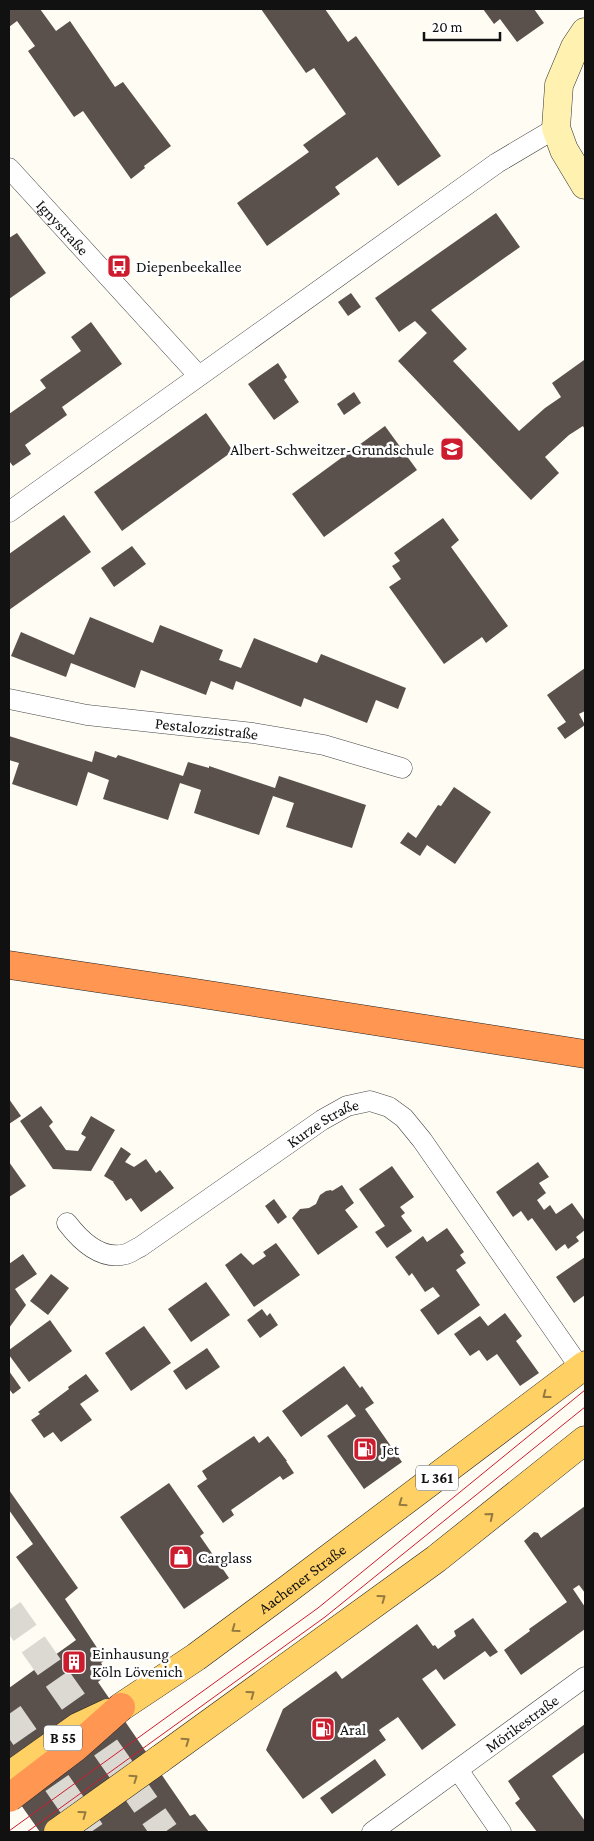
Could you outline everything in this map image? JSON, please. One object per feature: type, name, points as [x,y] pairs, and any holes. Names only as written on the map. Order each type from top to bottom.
[{"type":"highway","points":[[9,965],[183,990],[585,1054]]},
{"type":"highway","points":[[9,1798],[76,1748],[121,1707]]},
{"type":"main road","name":"Aachener Straße","points":[[9,1776],[78,1727],[121,1707],[196,1657],[288,1590],[583,1367]]},
{"type":"main road","points":[[58,1832],[436,1559],[580,1451]]},
{"type":"street","points":[[585,32],[575,47],[559,85],[556,128],[564,150],[585,185]]},
{"type":"street","points":[[9,512],[198,375],[498,163],[556,128]]},
{"type":"street","name":"Ignystraße","points":[[9,168],[198,375]]},
{"type":"street","name":"Pestalozzistraße","points":[[9,699],[87,715],[253,733],[315,744],[402,768]]},
{"type":"street","name":"Kurze Straße","points":[[67,1223],[91,1247],[112,1256],[126,1254],[140,1247],[322,1120],[347,1106],[370,1101],[389,1106],[404,1118],[422,1140],[583,1367]]},
{"type":"street","name":"Mörikestraße","points":[[372,1832],[585,1677]]},
{"type":"street","points":[[458,1770],[501,1832]]},
{"type":"building","points":[[9,9],[40,9],[56,31],[70,21],[115,87],[123,82],[171,146],[144,166],[145,168],[131,179],[83,111],[74,117],[28,51],[35,46],[17,21],[9,27]]},
{"type":"building","points":[[261,9],[325,9],[348,42],[356,36],[441,156],[398,186],[377,157],[335,187],[340,194],[267,246],[237,203],[309,152],[303,145],[346,114],[314,68],[306,73]]},
{"type":"building","points":[[483,9],[534,9],[544,23],[517,42],[500,19],[494,24]]},
{"type":"building","points":[[496,213],[520,247],[431,310],[467,349],[453,361],[519,431],[545,408],[561,397],[552,383],[584,360],[585,430],[583,426],[569,435],[545,457],[559,473],[531,500],[398,361],[427,333],[415,321],[399,332],[375,298]]},
{"type":"building","points":[[17,233],[46,273],[9,299],[9,238]]},
{"type":"building","points":[[351,293],[361,307],[348,316],[338,302]]},
{"type":"building","points":[[91,322],[122,364],[62,407],[67,415],[25,445],[31,454],[13,466],[9,461],[9,414],[46,388],[40,380],[81,351],[71,337]]},
{"type":"building","points":[[278,363],[287,377],[284,380],[299,402],[274,420],[248,384]]},
{"type":"building","points":[[354,392],[361,403],[344,415],[337,404]]},
{"type":"building","points":[[206,413],[233,451],[122,531],[94,492]]},
{"type":"building","points":[[385,426],[417,470],[324,537],[292,494]]},
{"type":"building","points":[[64,515],[91,552],[9,610],[9,554]]},
{"type":"building","points":[[443,518],[459,540],[451,547],[508,626],[486,643],[482,637],[444,664],[389,587],[401,579],[392,566],[400,561],[394,553]]},
{"type":"building","points":[[132,546],[146,564],[114,587],[101,568]]},
{"type":"building","points":[[90,617],[153,643],[160,625],[223,650],[219,660],[241,668],[254,638],[317,663],[321,654],[406,688],[398,709],[376,700],[367,723],[304,698],[301,707],[236,681],[233,690],[211,681],[206,695],[141,670],[135,688],[71,663],[66,677],[11,656],[21,632],[74,655]]},
{"type":"building","points":[[585,668],[585,711],[579,714],[585,725],[565,739],[557,728],[566,722],[547,695]]},
{"type":"building","points":[[9,736],[92,762],[95,751],[116,758],[118,755],[183,776],[188,762],[209,768],[209,766],[275,788],[279,776],[366,805],[352,848],[286,827],[294,803],[273,796],[259,835],[194,813],[201,790],[180,783],[168,820],[103,799],[109,780],[88,772],[77,806],[12,784],[19,763],[9,760]]},
{"type":"building","points":[[454,787],[491,812],[455,864],[427,845],[420,856],[400,843],[408,832],[416,838],[438,805],[441,806]]},
{"type":"building","points":[[9,1099],[21,1116],[9,1124]]},
{"type":"building","points":[[41,1106],[53,1122],[49,1126],[66,1150],[78,1151],[86,1137],[81,1134],[91,1116],[115,1130],[91,1171],[53,1169],[20,1121]]},
{"type":"building","points":[[121,1147],[131,1154],[125,1162],[134,1167],[146,1159],[156,1173],[160,1170],[174,1188],[141,1212],[131,1198],[126,1201],[114,1182],[104,1176]]},
{"type":"building","points":[[9,1162],[26,1186],[9,1197]]},
{"type":"building","points":[[538,1162],[549,1177],[539,1183],[546,1193],[537,1200],[544,1210],[550,1205],[556,1214],[572,1203],[585,1221],[585,1230],[576,1237],[579,1241],[568,1249],[565,1244],[556,1251],[532,1218],[528,1221],[521,1211],[513,1217],[496,1192]]},
{"type":"building","points":[[392,1166],[414,1197],[400,1207],[405,1213],[401,1216],[412,1231],[387,1248],[375,1232],[385,1226],[359,1189]]},
{"type":"building","points":[[342,1185],[354,1203],[345,1210],[358,1227],[318,1255],[292,1218],[300,1209],[309,1208],[316,1204],[320,1195],[326,1191],[332,1191]]},
{"type":"building","points":[[274,1199],[287,1217],[278,1224],[265,1206]]},
{"type":"building","points":[[447,1228],[464,1252],[460,1255],[466,1263],[456,1270],[480,1305],[438,1335],[420,1310],[440,1296],[433,1287],[425,1292],[412,1273],[409,1276],[395,1257],[423,1236],[427,1242]]},
{"type":"building","points":[[276,1243],[300,1275],[254,1307],[225,1265],[241,1253],[253,1265],[266,1256],[263,1252]]},
{"type":"building","points":[[23,1254],[37,1274],[15,1289],[26,1305],[9,1328],[9,1264]]},
{"type":"building","points":[[585,1257],[585,1295],[574,1303],[556,1277]]},
{"type":"building","points":[[51,1274],[69,1288],[48,1315],[30,1301]]},
{"type":"building","points":[[206,1282],[230,1315],[191,1342],[168,1309]]},
{"type":"building","points":[[262,1309],[267,1316],[270,1313],[278,1325],[260,1338],[247,1320]]},
{"type":"building","points":[[505,1313],[522,1336],[516,1341],[539,1373],[520,1386],[497,1354],[487,1361],[479,1350],[470,1356],[454,1334],[480,1316],[488,1326]]},
{"type":"building","points":[[50,1320],[72,1351],[29,1382],[9,1355],[9,1350]]},
{"type":"building","points":[[144,1326],[171,1363],[131,1391],[105,1353]]},
{"type":"building","points":[[207,1348],[220,1367],[186,1390],[173,1371]]},
{"type":"building","points":[[344,1366],[374,1403],[365,1409],[402,1462],[364,1489],[327,1436],[356,1416],[347,1404],[301,1437],[282,1411]]},
{"type":"building","points":[[9,1371],[21,1388],[13,1394],[9,1389]]},
{"type":"building","points":[[86,1374],[99,1391],[80,1404],[92,1420],[61,1442],[53,1432],[44,1438],[31,1420],[40,1414],[38,1412]]},
{"type":"building","points":[[254,1436],[259,1443],[268,1436],[294,1473],[283,1480],[280,1476],[231,1510],[234,1515],[223,1523],[197,1486],[207,1479],[202,1471]]},
{"type":"building","name":"Carglass","points":[[169,1483],[204,1533],[200,1536],[229,1578],[184,1609],[120,1517]]},
{"type":"building","name":"Einhausung Köln Lövenich","points":[[9,1490],[78,1588],[65,1599],[105,1660],[101,1663],[108,1674],[98,1682],[190,1816],[195,1814],[209,1832],[40,1832],[9,1788],[9,1688],[76,1640],[16,1557],[33,1544],[9,1510]]},
{"type":"building","points":[[585,1506],[585,1593],[579,1585],[573,1589],[585,1607],[585,1629],[521,1675],[504,1650],[530,1631],[529,1629],[567,1602],[524,1541],[534,1532],[538,1533],[541,1538]]},
{"type":"building","points":[[473,1618],[498,1652],[490,1657],[485,1651],[444,1680],[436,1669],[422,1679],[456,1725],[422,1750],[398,1717],[379,1730],[386,1740],[303,1799],[266,1750],[283,1709],[336,1671],[342,1679],[417,1624],[433,1646],[435,1645],[438,1649],[456,1636],[454,1631]]},
{"type":"building","points":[[585,1724],[585,1752],[552,1776],[585,1821],[585,1832],[537,1832],[515,1803],[520,1799],[508,1781]]},
{"type":"building","points":[[375,1759],[386,1775],[332,1814],[320,1798]]},
{"type":"tunnel","points":[[9,1610],[165,1832]]},
{"type":"tunnel","points":[[9,1714],[91,1832]]},
{"type":"tram line","points":[[9,1831],[318,1608],[585,1390]]},
{"type":"tram line","points":[[27,1832],[325,1617],[585,1407]]},
{"type":"place","name":"Diepenbeekallee","points":[[119,266]]},
{"type":"place","name":"Albert-Schweitzer-Grundschule","points":[[452,449]]},
{"type":"place","name":"Jet","points":[[365,1449]]},
{"type":"place","name":"Carglass","points":[[181,1557]]},
{"type":"place","name":"Einhausung Köln Lövenich","points":[[74,1662]]},
{"type":"place","name":"Aral","points":[[323,1729]]}]
